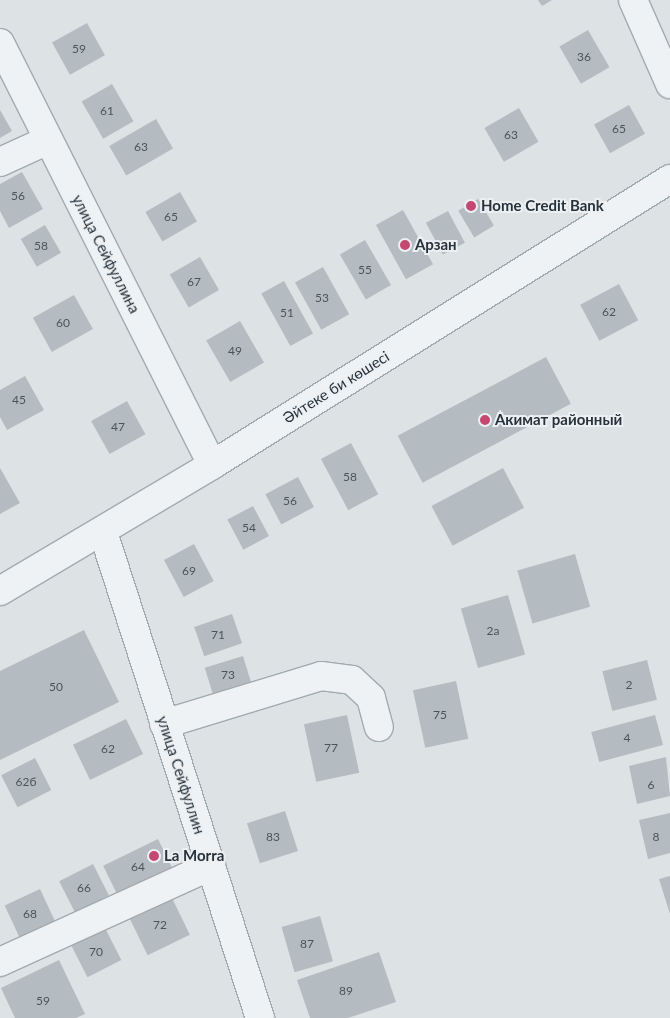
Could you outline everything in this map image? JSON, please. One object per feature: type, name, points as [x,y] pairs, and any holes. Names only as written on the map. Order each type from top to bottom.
[{"type":"street","points":[[633,0],[670,84]]},
{"type":"street","name":"улица Сейфуллина","points":[[0,44],[212,465]]},
{"type":"street","points":[[0,162],[48,140]]},
{"type":"street","name":"Әйтеке би көшесі","points":[[0,591],[103,532],[212,465],[670,179]]},
{"type":"street","name":"улица Сейфуллин","points":[[103,532],[260,1018]]},
{"type":"street","points":[[164,724],[322,676],[352,680],[371,698],[379,727]]},
{"type":"street","points":[[0,962],[211,866]]},
{"type":"building","points":[[538,0],[552,0],[542,6]]},
{"type":"building","points":[[87,23],[105,55],[70,75],[52,42]]},
{"type":"building","points":[[588,30],[610,67],[581,84],[559,47]]},
{"type":"building","points":[[112,84],[134,121],[103,139],[82,102]]},
{"type":"building","points":[[629,105],[645,134],[610,153],[594,124]]},
{"type":"building","points":[[519,108],[538,142],[504,162],[484,128]]},
{"type":"building","points":[[0,110],[12,131],[0,138]]},
{"type":"building","points":[[156,119],[173,148],[126,175],[109,146]]},
{"type":"building","points":[[22,172],[43,209],[9,228],[0,211],[0,184]]},
{"type":"building","points":[[180,192],[197,221],[162,241],[145,212]]},
{"type":"building","points":[[478,199],[494,226],[474,237],[458,211]]},
{"type":"building","points":[[403,210],[433,264],[406,279],[376,225]]},
{"type":"building","points":[[448,211],[465,243],[443,255],[426,223]]},
{"type":"building","points":[[45,225],[61,253],[37,267],[21,239]]},
{"type":"building","points":[[365,240],[391,285],[366,300],[340,255]]},
{"type":"building","points":[[200,257],[219,290],[189,307],[170,274]]},
{"type":"building","points":[[323,267],[349,314],[321,330],[295,283]]},
{"type":"building","points":[[284,281],[313,333],[290,346],[261,294]]},
{"type":"building","points":[[619,284],[638,320],[599,341],[580,305]]},
{"type":"building","points":[[74,295],[93,329],[52,352],[33,318]]},
{"type":"building","points":[[240,321],[264,363],[230,382],[206,340]]},
{"type":"building","name":"Акимат районный","points":[[546,357],[571,404],[423,483],[398,436]]},
{"type":"building","points":[[25,376],[44,410],[7,430],[0,417],[0,390]]},
{"type":"building","points":[[127,401],[145,434],[110,454],[91,421]]},
{"type":"building","points":[[351,443],[378,494],[348,510],[321,459]]},
{"type":"building","points":[[0,468],[20,503],[0,514]]},
{"type":"building","points":[[503,468],[524,508],[453,546],[431,506]]},
{"type":"building","points":[[298,477],[314,507],[281,524],[265,494]]},
{"type":"building","points":[[253,506],[269,536],[243,550],[227,520]]},
{"type":"building","points":[[194,544],[214,581],[184,597],[164,560]]},
{"type":"building","points":[[575,554],[590,607],[532,623],[517,571]]},
{"type":"building","points":[[508,595],[525,655],[478,668],[461,609]]},
{"type":"building","points":[[232,614],[242,643],[204,656],[194,627]]},
{"type":"building","points":[[84,630],[119,702],[0,760],[0,671]]},
{"type":"building","points":[[243,656],[251,682],[213,694],[205,668]]},
{"type":"building","points":[[647,660],[657,700],[612,711],[602,671]]},
{"type":"building","points":[[456,681],[468,739],[425,748],[413,690]]},
{"type":"building","points":[[347,715],[359,773],[316,782],[304,724]]},
{"type":"building","points":[[655,715],[663,745],[599,762],[591,732]]},
{"type":"building","points":[[126,719],[143,754],[90,780],[73,745]]},
{"type":"building","points":[[666,757],[670,796],[637,804],[629,766]]},
{"type":"building","points":[[35,758],[51,790],[17,807],[1,775]]},
{"type":"building","points":[[285,811],[298,851],[260,863],[247,823]]},
{"type":"building","points":[[670,813],[670,853],[648,859],[639,820]]},
{"type":"building","points":[[158,839],[172,868],[117,895],[103,866]]},
{"type":"building","points":[[93,864],[109,895],[75,912],[59,881]]},
{"type":"building","points":[[670,876],[670,914],[659,879]]},
{"type":"building","points":[[40,889],[55,921],[19,937],[5,905]]},
{"type":"building","points":[[171,896],[190,935],[148,955],[129,917]]},
{"type":"building","points":[[320,916],[333,961],[295,972],[282,927]]},
{"type":"building","points":[[105,928],[121,960],[87,977],[71,945]]},
{"type":"building","points":[[379,952],[396,1002],[348,1018],[310,1018],[297,980]]},
{"type":"building","points":[[59,960],[85,1014],[76,1018],[15,1018],[1,988]]},
{"type":"place","name":"Home Credit Bank","points":[[471,206]]},
{"type":"place","name":"Арзан","points":[[405,245]]},
{"type":"place","name":"Акимат районный","points":[[485,420]]},
{"type":"place","name":"La Morra","points":[[154,856]]}]
